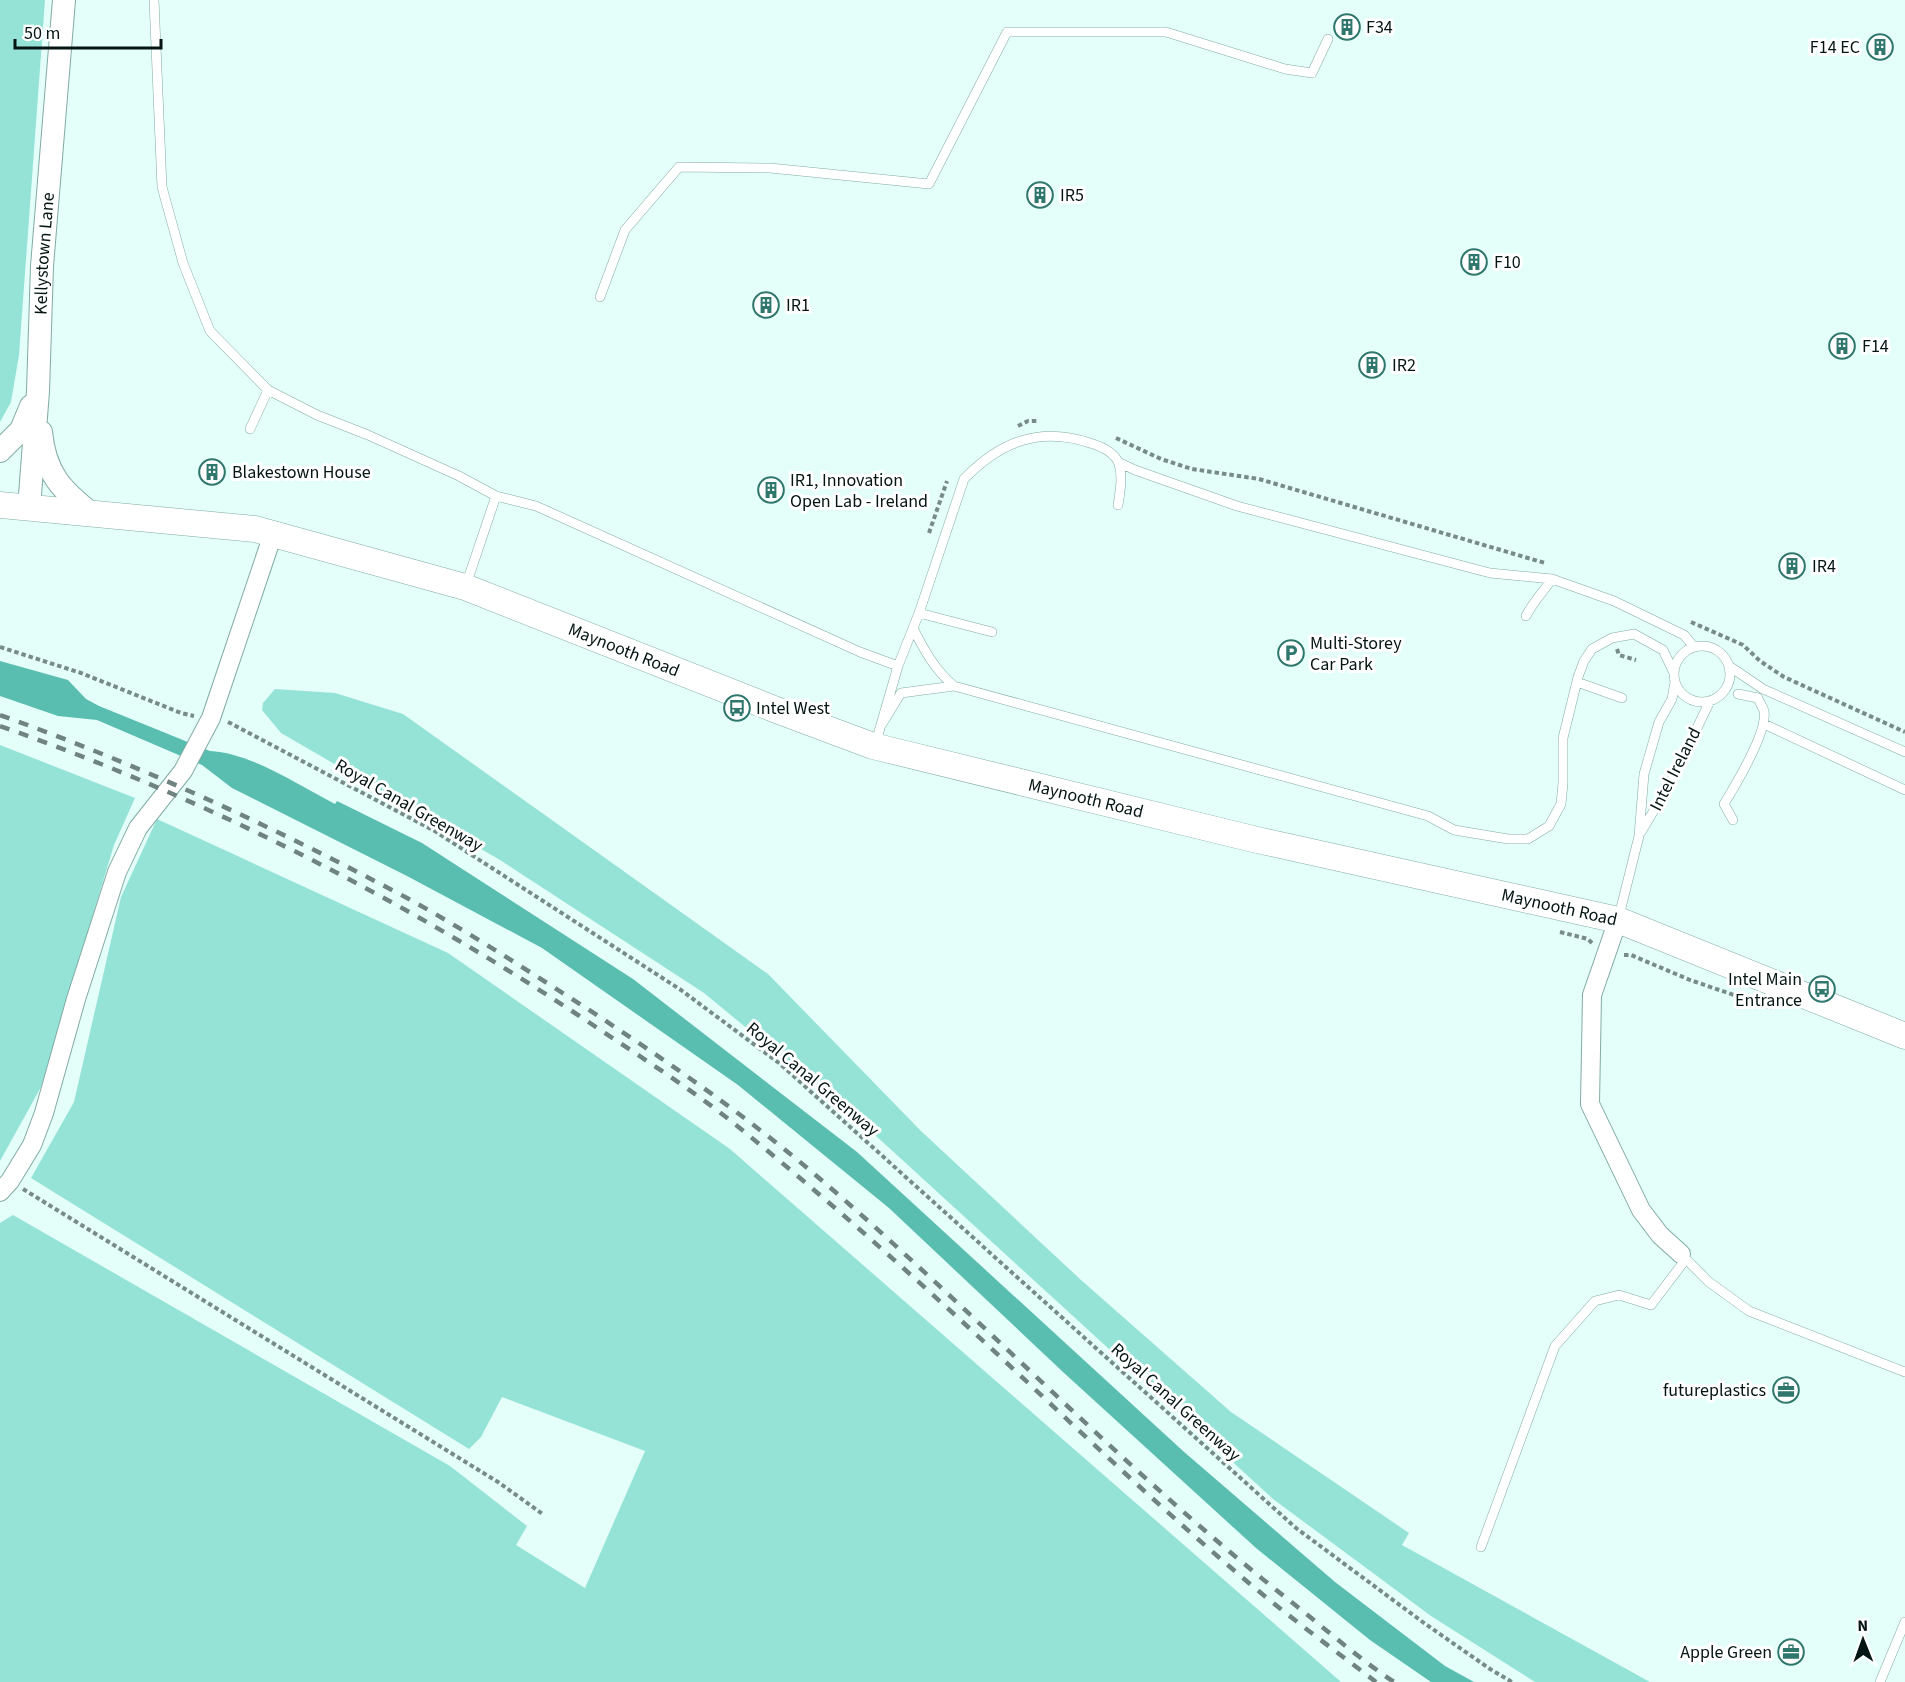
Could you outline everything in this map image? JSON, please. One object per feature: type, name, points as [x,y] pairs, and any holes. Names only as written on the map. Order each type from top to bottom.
[{"type":"main road","points":[[0,505],[29,508]]},
{"type":"main road","name":"Maynooth Road","points":[[29,508],[235,527],[273,534],[465,587],[873,746],[1253,839],[1618,920],[1905,1036]]},
{"type":"street","name":"Kellystown Lane","points":[[29,508],[38,391],[42,266],[64,0]]},
{"type":"street","points":[[0,451],[21,430],[38,391]]},
{"type":"street","points":[[38,391],[42,441],[52,475],[67,494],[92,514]]},
{"type":"street","points":[[5,1186],[32,1145],[44,1113],[76,999],[117,872],[138,828],[183,771],[211,718],[273,534]]},
{"type":"street","points":[[1618,920],[1592,995],[1590,1104],[1641,1210],[1660,1236],[1684,1256]]},
{"type":"lane","points":[[154,0],[162,187],[183,263],[210,331],[268,390],[317,415],[459,476],[496,496],[536,506],[860,652],[898,666]]},
{"type":"lane","points":[[600,297],[625,230],[679,167],[770,168],[929,184],[1007,32],[1166,32],[1285,69],[1312,73],[1328,39]]},
{"type":"lane","points":[[250,429],[268,390]]},
{"type":"lane","points":[[878,735],[898,666],[919,613],[964,479],[980,462],[1016,442],[1035,436],[1078,439],[1103,447],[1118,462],[1135,470],[1238,506],[1490,573],[1552,579],[1634,610],[1684,635],[1694,647]]},
{"type":"lane","points":[[1118,462],[1121,482],[1118,505]]},
{"type":"lane","points":[[465,587],[496,496]]},
{"type":"lane","points":[[1526,616],[1533,602],[1543,593],[1552,579]]},
{"type":"lane","points":[[919,613],[992,632]]},
{"type":"lane","points":[[913,628],[924,651],[943,677],[954,686]]},
{"type":"lane","points":[[882,724],[901,693],[954,686],[1428,816],[1454,830],[1508,839],[1528,839],[1548,826],[1561,804],[1563,738],[1577,682],[1584,661],[1592,649],[1612,638],[1634,634],[1663,650],[1684,696],[1701,703],[1763,689]]},
{"type":"lane","points":[[1674,677],[1680,657],[1694,647],[1711,647],[1725,658],[1731,675],[1725,692],[1714,700]]},
{"type":"lane","points":[[1729,666],[1763,689],[1905,752]]},
{"type":"lane","name":"Intel Ireland","points":[[1618,920],[1639,836],[1644,774],[1659,722],[1672,699],[1674,677]]},
{"type":"lane","points":[[1577,682],[1622,698]]},
{"type":"lane","points":[[1733,820],[1724,804],[1745,768],[1764,723],[1764,712],[1758,698],[1738,694]]},
{"type":"lane","name":"Intel Ireland","points":[[1639,836],[1671,782],[1714,700]]},
{"type":"lane","points":[[1764,723],[1905,790]]},
{"type":"lane","points":[[1481,1547],[1555,1346],[1595,1301],[1619,1295],[1651,1305],[1684,1256],[1709,1282],[1749,1311],[1905,1372]]},
{"type":"lane","points":[[1880,1682],[1905,1622]]},
{"type":"path","name":"Royal Canal Greenway","points":[[0,647],[81,673],[181,713],[225,720],[252,733],[433,830],[681,990],[778,1063],[1296,1528],[1424,1623],[1512,1682]]},
{"type":"path","points":[[5,1186],[498,1482],[544,1515]]},
{"type":"shaded area","points":[[0,0],[45,0],[19,355],[11,402],[0,422]]},
{"type":"shaded area","points":[[0,661],[68,680],[86,699],[99,706],[210,751],[242,757],[290,779],[335,804],[337,801],[422,843],[633,979],[857,1152],[1183,1451],[1335,1582],[1445,1666],[1474,1682],[1431,1682],[1370,1640],[1256,1548],[1063,1372],[889,1208],[738,1085],[542,948],[407,876],[232,788],[202,765],[97,720],[58,716],[0,696]]},
{"type":"shaded area","points":[[275,689],[335,693],[403,714],[768,974],[921,1131],[1081,1280],[1231,1412],[1409,1533],[1402,1545],[1650,1682],[1535,1682],[1431,1616],[1273,1499],[863,1124],[704,993],[500,860],[281,733],[262,710],[263,703]]},
{"type":"shaded area","points":[[0,745],[135,798],[114,845],[41,1087],[0,1161]]},
{"type":"shaded area","points":[[157,819],[448,953],[730,1149],[1341,1682],[0,1682],[0,1223],[13,1215],[450,1466],[527,1526],[516,1545],[585,1588],[645,1451],[502,1397],[481,1437],[469,1449],[31,1178],[74,1102],[121,897]]},
{"type":"railway","points":[[0,715],[156,776],[358,872],[474,937],[677,1069],[768,1136],[826,1184],[1177,1506],[1334,1637],[1394,1682]]},
{"type":"railway","points":[[0,726],[154,786],[304,856],[450,935],[521,978],[683,1085],[719,1111],[795,1174],[910,1274],[1201,1542],[1288,1614],[1376,1682]]},
{"type":"place","name":"F34","points":[[1347,27]]},
{"type":"place","name":"F14 EC","points":[[1880,47]]},
{"type":"place","name":"IR5","points":[[1040,195]]},
{"type":"place","name":"F10","points":[[1474,262]]},
{"type":"place","name":"IR1","points":[[766,305]]},
{"type":"place","name":"F14","points":[[1842,346]]},
{"type":"place","name":"IR2","points":[[1372,365]]},
{"type":"place","name":"Blakestown House","points":[[212,472]]},
{"type":"place","name":"IR1, Innovation Open Lab - Ireland","points":[[771,490]]},
{"type":"place","name":"IR4","points":[[1792,566]]},
{"type":"place","name":"Multi-Storey Car Park","points":[[1291,653]]},
{"type":"place","name":"Intel West","points":[[737,708]]},
{"type":"place","name":"Intel Main Entrance","points":[[1822,989]]},
{"type":"place","name":"futureplastics","points":[[1786,1390]]},
{"type":"place","name":"Apple Green","points":[[1791,1652]]}]
